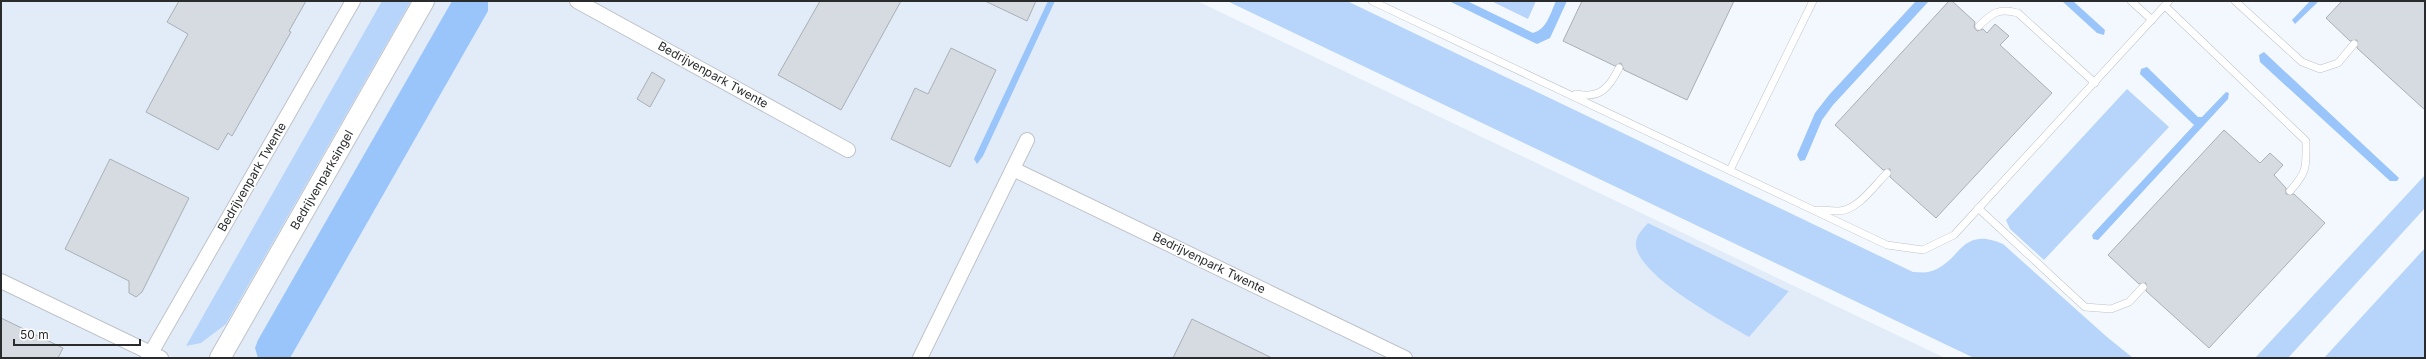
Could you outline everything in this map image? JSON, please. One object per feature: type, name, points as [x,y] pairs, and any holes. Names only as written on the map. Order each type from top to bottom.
[{"type":"street","name":"Bedrijvenpark Twente","points":[[1,281],[154,356],[353,1]]},
{"type":"street","name":"Bedrijvenparksingel","points":[[220,358],[424,1]]},
{"type":"street","name":"Bedrijvenpark Twente","points":[[577,1],[848,150]]},
{"type":"street","points":[[920,358],[1027,140]]},
{"type":"street","name":"Bedrijvenpark Twente","points":[[1013,168],[1405,358]]},
{"type":"lane","points":[[1372,1],[1887,245],[1923,250],[1954,235],[2167,3],[2306,141],[2306,167],[2300,179],[2290,191]]},
{"type":"lane","points":[[1730,170],[1813,1]]},
{"type":"lane","points":[[2131,1],[2152,20]]},
{"type":"lane","points":[[2235,1],[2302,62],[2320,69],[2338,62],[2354,44]]},
{"type":"lane","points":[[1979,26],[1991,14],[2005,10],[2018,13],[2095,83]]},
{"type":"lane","points":[[1564,92],[1588,97],[1600,92],[1611,83],[1619,68]]},
{"type":"lane","points":[[1813,210],[1840,211],[1851,207],[1861,201],[1887,173]]},
{"type":"lane","points":[[1978,208],[2085,307],[2111,309],[2129,302],[2143,287]]},
{"type":"shaded area","points":[[1,1],[1197,1],[1945,358],[1,358]]},
{"type":"shaded area","points":[[382,1],[411,1],[226,324],[201,343],[186,346]]},
{"type":"shaded area","points":[[452,1],[488,1],[488,11],[290,358],[258,358],[255,348],[258,340]]},
{"type":"shaded area","points":[[1048,1],[1055,1],[983,156],[977,164],[974,159]]},
{"type":"shaded area","points":[[1227,1],[1347,1],[1913,272],[1926,272],[1939,268],[1948,262],[1968,242],[1977,239],[1988,239],[2003,244],[2107,337],[2133,358],[1974,358]]},
{"type":"shaded area","points":[[1449,1],[1467,1],[1533,33],[1545,25],[1556,1],[1567,1],[1550,38],[1537,44]]},
{"type":"shaded area","points":[[1491,1],[1536,1],[1528,19]]},
{"type":"shaded area","points":[[1916,1],[1929,1],[1833,105],[1822,120],[1805,160],[1800,161],[1797,155],[1815,113],[1829,95]]},
{"type":"shaded area","points":[[2062,1],[2073,1],[2105,30],[2104,35],[2097,33]]},
{"type":"shaded area","points":[[2310,1],[2319,1],[2295,24],[2292,20]]},
{"type":"shaded area","points":[[2264,52],[2399,178],[2397,181],[2390,181],[2260,62],[2259,55]]},
{"type":"shaded area","points":[[2147,67],[2198,117],[2202,117],[2226,92],[2229,93],[2228,99],[2098,240],[2093,239],[2092,235],[2194,125],[2140,74],[2141,69]]},
{"type":"shaded area","points":[[2127,89],[2169,127],[2044,260],[2010,229],[2006,220]]},
{"type":"shaded area","points":[[2425,175],[2425,208],[2288,358],[2255,358]]},
{"type":"shaded area","points":[[1648,223],[1789,291],[1749,337],[1685,298],[1667,285],[1652,271],[1641,258],[1636,246],[1638,236]]},
{"type":"shaded area","points":[[2425,248],[2425,358],[2324,358]]},
{"type":"building","points":[[179,1],[306,1],[289,31],[291,32],[232,136],[228,133],[218,150],[146,112],[188,34],[167,22]]},
{"type":"building","points":[[820,1],[901,1],[841,110],[778,75]]},
{"type":"building","points":[[985,1],[1036,1],[1027,21]]},
{"type":"building","points":[[1582,1],[1734,1],[1687,100],[1624,70],[1621,63],[1615,66],[1563,41]]},
{"type":"building","points":[[1949,1],[1952,1],[1975,22],[1974,27],[1977,31],[1983,29],[1987,33],[1995,24],[2009,36],[2000,45],[2052,93],[1936,218],[1890,177],[1890,169],[1883,170],[1835,125]]},
{"type":"building","points":[[2342,1],[2425,1],[2425,110],[2357,48],[2357,40],[2350,41],[2326,18]]},
{"type":"building","points":[[951,48],[996,70],[950,167],[891,139],[915,88],[928,94]]},
{"type":"building","points":[[652,72],[665,80],[650,107],[637,99]]},
{"type":"building","points":[[2224,130],[2260,163],[2270,153],[2283,165],[2274,175],[2286,188],[2286,194],[2294,194],[2325,223],[2209,348],[2146,291],[2146,283],[2139,284],[2108,255]]},
{"type":"building","points":[[110,159],[189,198],[142,292],[136,297],[129,293],[129,281],[65,249]]},
{"type":"building","points":[[1,318],[63,348],[58,358],[1,358]]},
{"type":"building","points":[[1192,319],[1272,358],[1173,358]]}]
